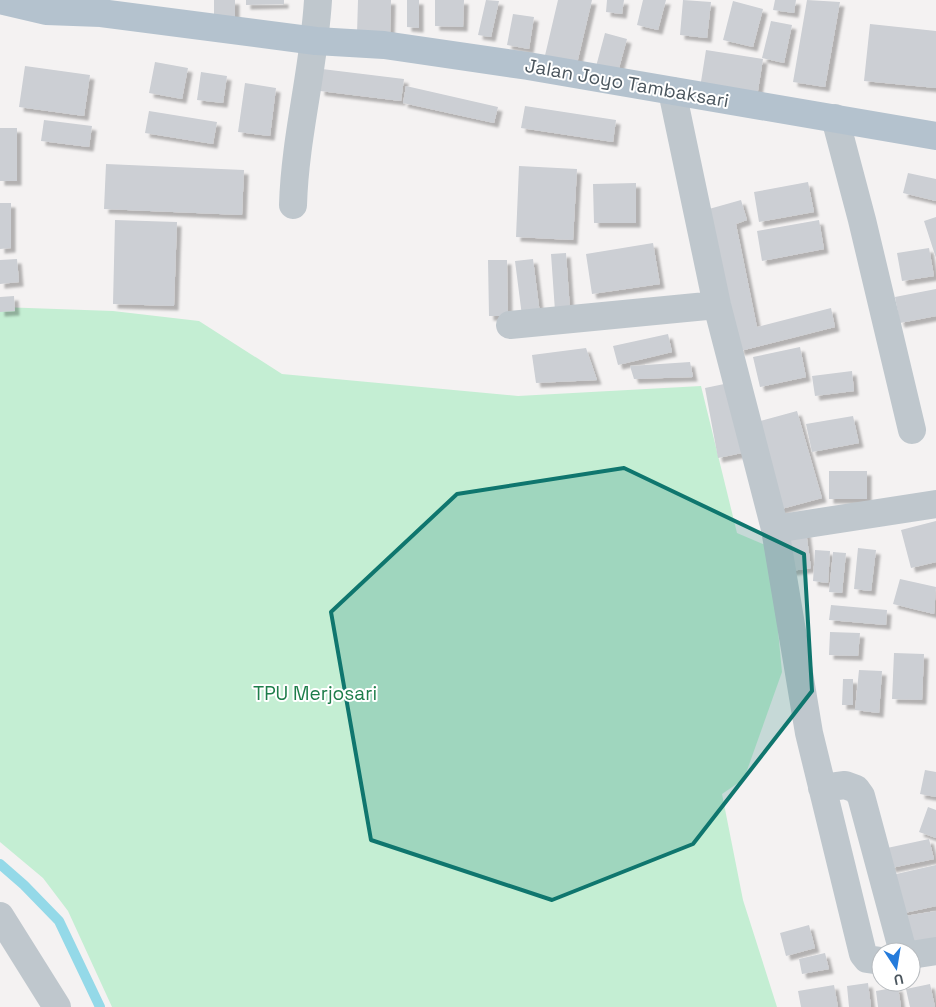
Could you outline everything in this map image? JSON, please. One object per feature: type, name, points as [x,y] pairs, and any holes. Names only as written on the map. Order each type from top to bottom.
[{"type":"main road","name":"Jalan Joyo Tambaksari","points":[[0,0],[46,11],[101,13],[316,41],[384,44],[936,136]]},
{"type":"street","points":[[293,205],[294,168],[316,41],[318,0]]},
{"type":"street","points":[[672,91],[718,305],[774,529],[808,733],[863,954],[867,959],[871,960]]},
{"type":"street","points":[[835,118],[862,220],[912,430]]},
{"type":"street","points":[[510,326],[718,305]]},
{"type":"street","points":[[774,529],[936,504]]},
{"type":"street","points":[[822,788],[845,785],[856,789],[860,796],[899,942]]},
{"type":"street","points":[[0,916],[57,1007]]},
{"type":"street","points":[[921,953],[936,951]]},
{"type":"highlighted area","points":[[624,468],[804,554],[812,691],[693,844],[552,900],[371,840],[331,612],[457,494]]},
{"type":"green space","name":"TPU Merjosari","points":[[0,307],[113,311],[199,321],[282,374],[518,396],[701,386],[737,533],[770,547],[782,672],[744,779],[722,794],[743,900],[777,1007],[112,1007],[68,911],[43,878],[0,842]]},
{"type":"building","points":[[214,0],[235,0],[235,23],[214,23]]},
{"type":"building","points":[[246,0],[284,0],[284,4],[246,5]]},
{"type":"building","points":[[358,0],[391,0],[390,35],[357,34]]},
{"type":"building","points":[[407,0],[419,0],[419,28],[407,27]]},
{"type":"building","points":[[435,0],[464,0],[463,27],[435,26]]},
{"type":"building","points":[[486,0],[499,1],[491,37],[478,35]]},
{"type":"building","points":[[558,0],[592,0],[575,72],[543,64]]},
{"type":"building","points":[[607,0],[624,0],[622,14],[606,12]]},
{"type":"building","points":[[643,0],[666,0],[658,30],[637,25]]},
{"type":"building","points":[[683,0],[711,2],[707,38],[680,35]]},
{"type":"building","points":[[775,0],[796,0],[794,13],[773,10]]},
{"type":"building","points":[[807,0],[840,2],[825,87],[793,82]]},
{"type":"building","points":[[733,1],[763,9],[753,47],[723,40]]},
{"type":"building","points":[[513,14],[534,17],[529,49],[507,45]]},
{"type":"building","points":[[771,21],[792,25],[784,63],[762,58]]},
{"type":"building","points":[[870,24],[936,31],[936,88],[864,81]]},
{"type":"building","points":[[605,33],[627,39],[616,79],[594,74]]},
{"type":"building","points":[[706,50],[763,59],[757,97],[700,88]]},
{"type":"building","points":[[155,62],[188,68],[182,99],[149,93]]},
{"type":"building","points":[[25,66],[90,75],[84,116],[19,107]]},
{"type":"building","points":[[322,69],[404,79],[401,101],[320,91]]},
{"type":"building","points":[[201,72],[227,76],[223,103],[197,100]]},
{"type":"building","points":[[245,83],[276,88],[270,136],[238,132]]},
{"type":"building","points":[[406,86],[498,107],[494,123],[403,103]]},
{"type":"building","points":[[525,106],[616,120],[613,142],[521,128]]},
{"type":"building","points":[[149,111],[217,122],[213,144],[145,133]]},
{"type":"building","points":[[44,120],[92,126],[89,147],[41,141]]},
{"type":"building","points":[[0,128],[17,128],[17,181],[0,181]]},
{"type":"building","points":[[106,164],[244,170],[242,215],[104,209]]},
{"type":"building","points":[[519,166],[577,169],[573,240],[516,237]]},
{"type":"building","points":[[908,173],[936,179],[936,201],[903,193]]},
{"type":"building","points":[[808,182],[814,212],[759,222],[754,192]]},
{"type":"building","points":[[636,183],[636,223],[594,223],[593,184]]},
{"type":"building","points":[[741,200],[747,220],[736,224],[757,327],[831,308],[835,327],[740,351],[709,209]]},
{"type":"building","points":[[0,203],[11,203],[11,248],[0,249]]},
{"type":"building","points":[[936,217],[936,258],[924,221]]},
{"type":"building","points":[[115,220],[177,222],[174,306],[113,304]]},
{"type":"building","points":[[819,220],[824,249],[762,261],[757,231]]},
{"type":"building","points":[[653,243],[660,284],[592,294],[586,254]]},
{"type":"building","points":[[929,248],[934,276],[902,281],[897,253]]},
{"type":"building","points":[[566,253],[570,310],[555,311],[551,254]]},
{"type":"building","points":[[17,259],[19,282],[0,284],[0,260]]},
{"type":"building","points":[[533,259],[540,314],[522,316],[515,261]]},
{"type":"building","points":[[488,260],[507,260],[508,316],[489,316]]},
{"type":"building","points":[[936,289],[936,316],[900,323],[895,297]]},
{"type":"building","points":[[14,296],[15,311],[0,312],[0,297]]},
{"type":"building","points":[[668,334],[672,352],[618,365],[613,346]]},
{"type":"building","points":[[800,347],[806,377],[760,387],[753,357]]},
{"type":"building","points":[[586,348],[597,380],[536,383],[532,355]]},
{"type":"building","points":[[690,362],[693,377],[634,379],[630,366]]},
{"type":"building","points":[[852,371],[854,391],[815,396],[812,376]]},
{"type":"building","points":[[729,383],[742,453],[718,458],[705,388]]},
{"type":"building","points":[[797,411],[822,498],[774,511],[749,424]]},
{"type":"building","points":[[853,416],[859,443],[812,452],[806,424]]},
{"type":"building","points":[[829,471],[867,471],[867,499],[829,499]]},
{"type":"building","points":[[936,521],[936,562],[911,568],[901,530]]},
{"type":"building","points":[[806,531],[811,568],[785,572],[780,535]]},
{"type":"building","points":[[858,548],[876,550],[871,591],[854,589]]},
{"type":"building","points":[[815,550],[830,551],[828,583],[813,581]]},
{"type":"building","points":[[833,552],[846,553],[842,593],[829,592]]},
{"type":"building","points":[[900,579],[936,587],[934,614],[893,604]]},
{"type":"building","points":[[831,605],[887,610],[886,625],[829,620]]},
{"type":"building","points":[[830,632],[860,633],[858,656],[829,655]]},
{"type":"building","points":[[894,653],[924,654],[922,700],[892,699]]},
{"type":"building","points":[[859,670],[882,671],[879,713],[855,710]]},
{"type":"building","points":[[843,679],[853,679],[853,705],[842,705]]},
{"type":"building","points":[[925,770],[936,772],[936,797],[920,794]]},
{"type":"building","points":[[928,807],[936,810],[936,838],[919,832]]},
{"type":"building","points":[[929,839],[934,859],[891,868],[887,848]]},
{"type":"building","points":[[936,865],[936,906],[900,914],[892,875]]},
{"type":"building","points":[[936,911],[936,941],[921,944],[921,942],[909,942],[905,916]]},
{"type":"building","points":[[809,925],[815,948],[786,956],[780,933]]},
{"type":"building","points":[[825,953],[829,969],[802,974],[799,959]]},
{"type":"building","points":[[868,983],[871,1007],[849,1007],[847,986]]},
{"type":"building","points":[[930,984],[935,1007],[910,1007],[907,992],[921,992],[921,986]]},
{"type":"building","points":[[834,985],[838,1007],[801,1007],[798,991]]},
{"type":"building","points":[[876,992],[899,992],[901,1007],[878,1007]]},
{"type":"waterway","points":[[0,864],[24,885],[59,921],[100,1007]]}]
